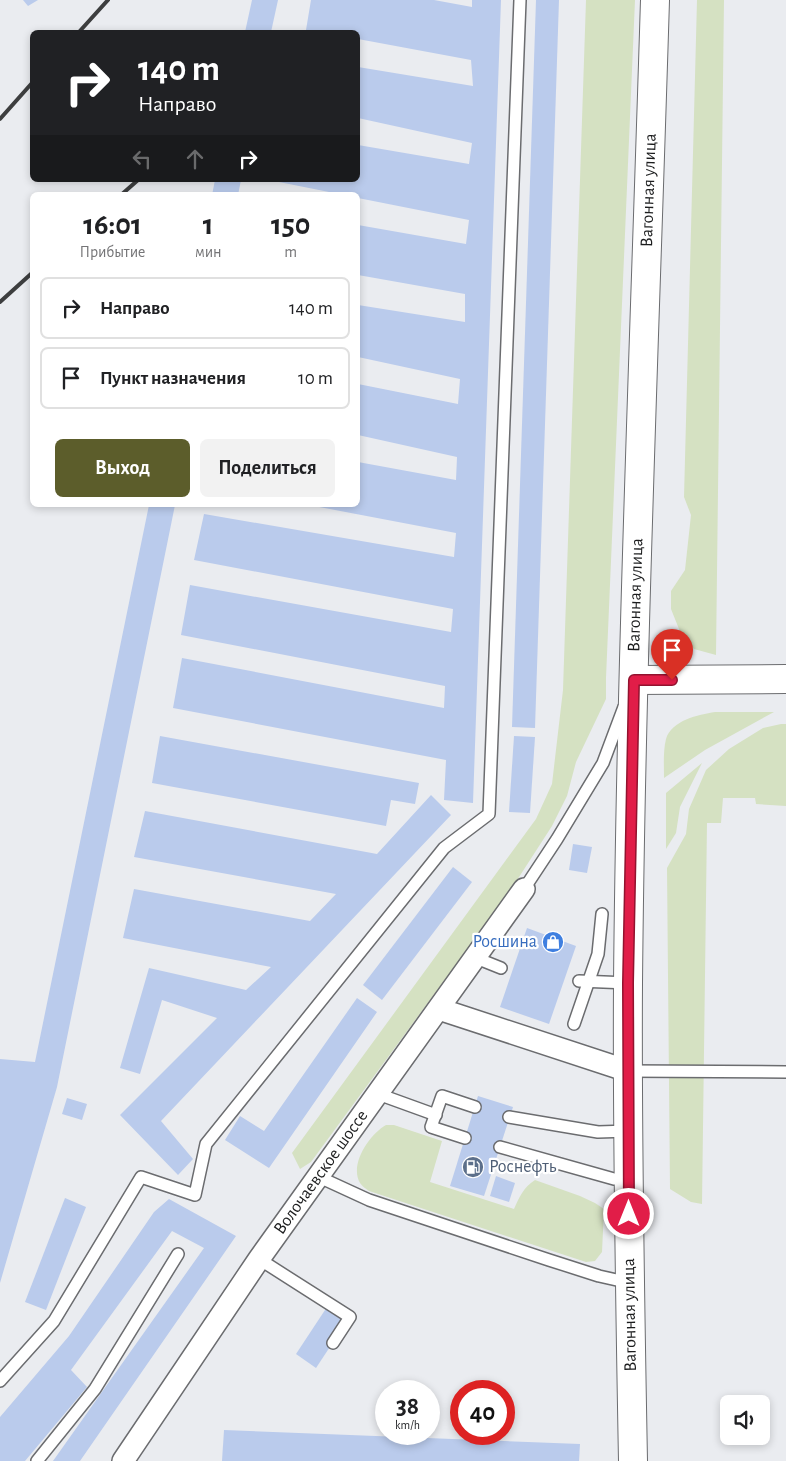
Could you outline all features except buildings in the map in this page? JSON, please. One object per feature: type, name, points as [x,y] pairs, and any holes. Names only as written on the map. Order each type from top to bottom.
[{"type":"street","name":"Вагонная улица","points":[[633,1461],[629,1131],[635,1071],[628,983],[634,680],[655,0]]},
{"type":"street","points":[[634,680],[786,679]]},
{"type":"street","name":"Волочаевское шоссе","points":[[123,1461],[259,1260],[476,958],[524,888]]},
{"type":"street","points":[[439,1009],[635,1071]]},
{"type":"lane","points":[[0,1381],[54,1321],[141,1178],[195,1195],[206,1144],[444,848],[489,814],[520,0]]},
{"type":"lane","points":[[524,888],[557,839],[603,764],[634,680]]},
{"type":"lane","points":[[574,1024],[584,981],[598,954],[602,914]]},
{"type":"lane","points":[[476,958],[501,968]]},
{"type":"lane","points":[[584,981],[628,983]]},
{"type":"lane","points":[[635,1071],[786,1072]]},
{"type":"lane","points":[[378,1094],[436,1115]]},
{"type":"lane","points":[[465,1138],[431,1127],[442,1096],[474,1107]]},
{"type":"lane","points":[[509,1117],[598,1132],[629,1131]]},
{"type":"lane","points":[[500,1148],[614,1179],[629,1179]]},
{"type":"lane","points":[[319,1177],[369,1200],[566,1265],[630,1283]]},
{"type":"lane","points":[[37,1461],[95,1389],[178,1254]]},
{"type":"lane","points":[[259,1260],[350,1317],[333,1343]]},
{"type":"green space","points":[[586,0],[635,0],[606,699],[576,762],[567,796],[552,826],[510,891],[311,1162],[300,1169],[292,1153],[536,819],[552,784],[563,690]]},
{"type":"green space","points":[[697,0],[724,0],[716,655],[694,649],[681,634],[671,609],[671,591],[685,570],[691,515],[684,497]]},
{"type":"green space","points":[[715,712],[774,712],[705,750],[664,778],[664,748],[669,733],[674,727],[686,720]]},
{"type":"green space","points":[[786,724],[786,806],[756,804],[755,798],[723,798],[721,823],[707,823],[702,1204],[691,1202],[670,1189],[667,868],[686,834],[689,809],[706,770],[729,749],[763,728]]},
{"type":"green space","points":[[702,763],[680,807],[676,833],[666,849],[666,793]]},
{"type":"green space","points":[[386,1125],[394,1125],[442,1141],[430,1182],[514,1209],[525,1189],[535,1180],[595,1203],[604,1209],[602,1252],[595,1261],[586,1262],[369,1191],[361,1184],[357,1175],[359,1159],[368,1142]]},
{"type":"railway","points":[[81,30],[108,0]]},
{"type":"railway","points":[[0,119],[30,85]]},
{"type":"railway","points":[[124,192],[136,182]]},
{"type":"railway","points":[[0,302],[30,275]]},
{"type":"place","name":"Росшина","points":[[553,942]]},
{"type":"place","name":"Роснефть","points":[[473,1167]]},
{"type":"route","points":[[629,1214],[628,983],[634,680],[672,680]]}]
